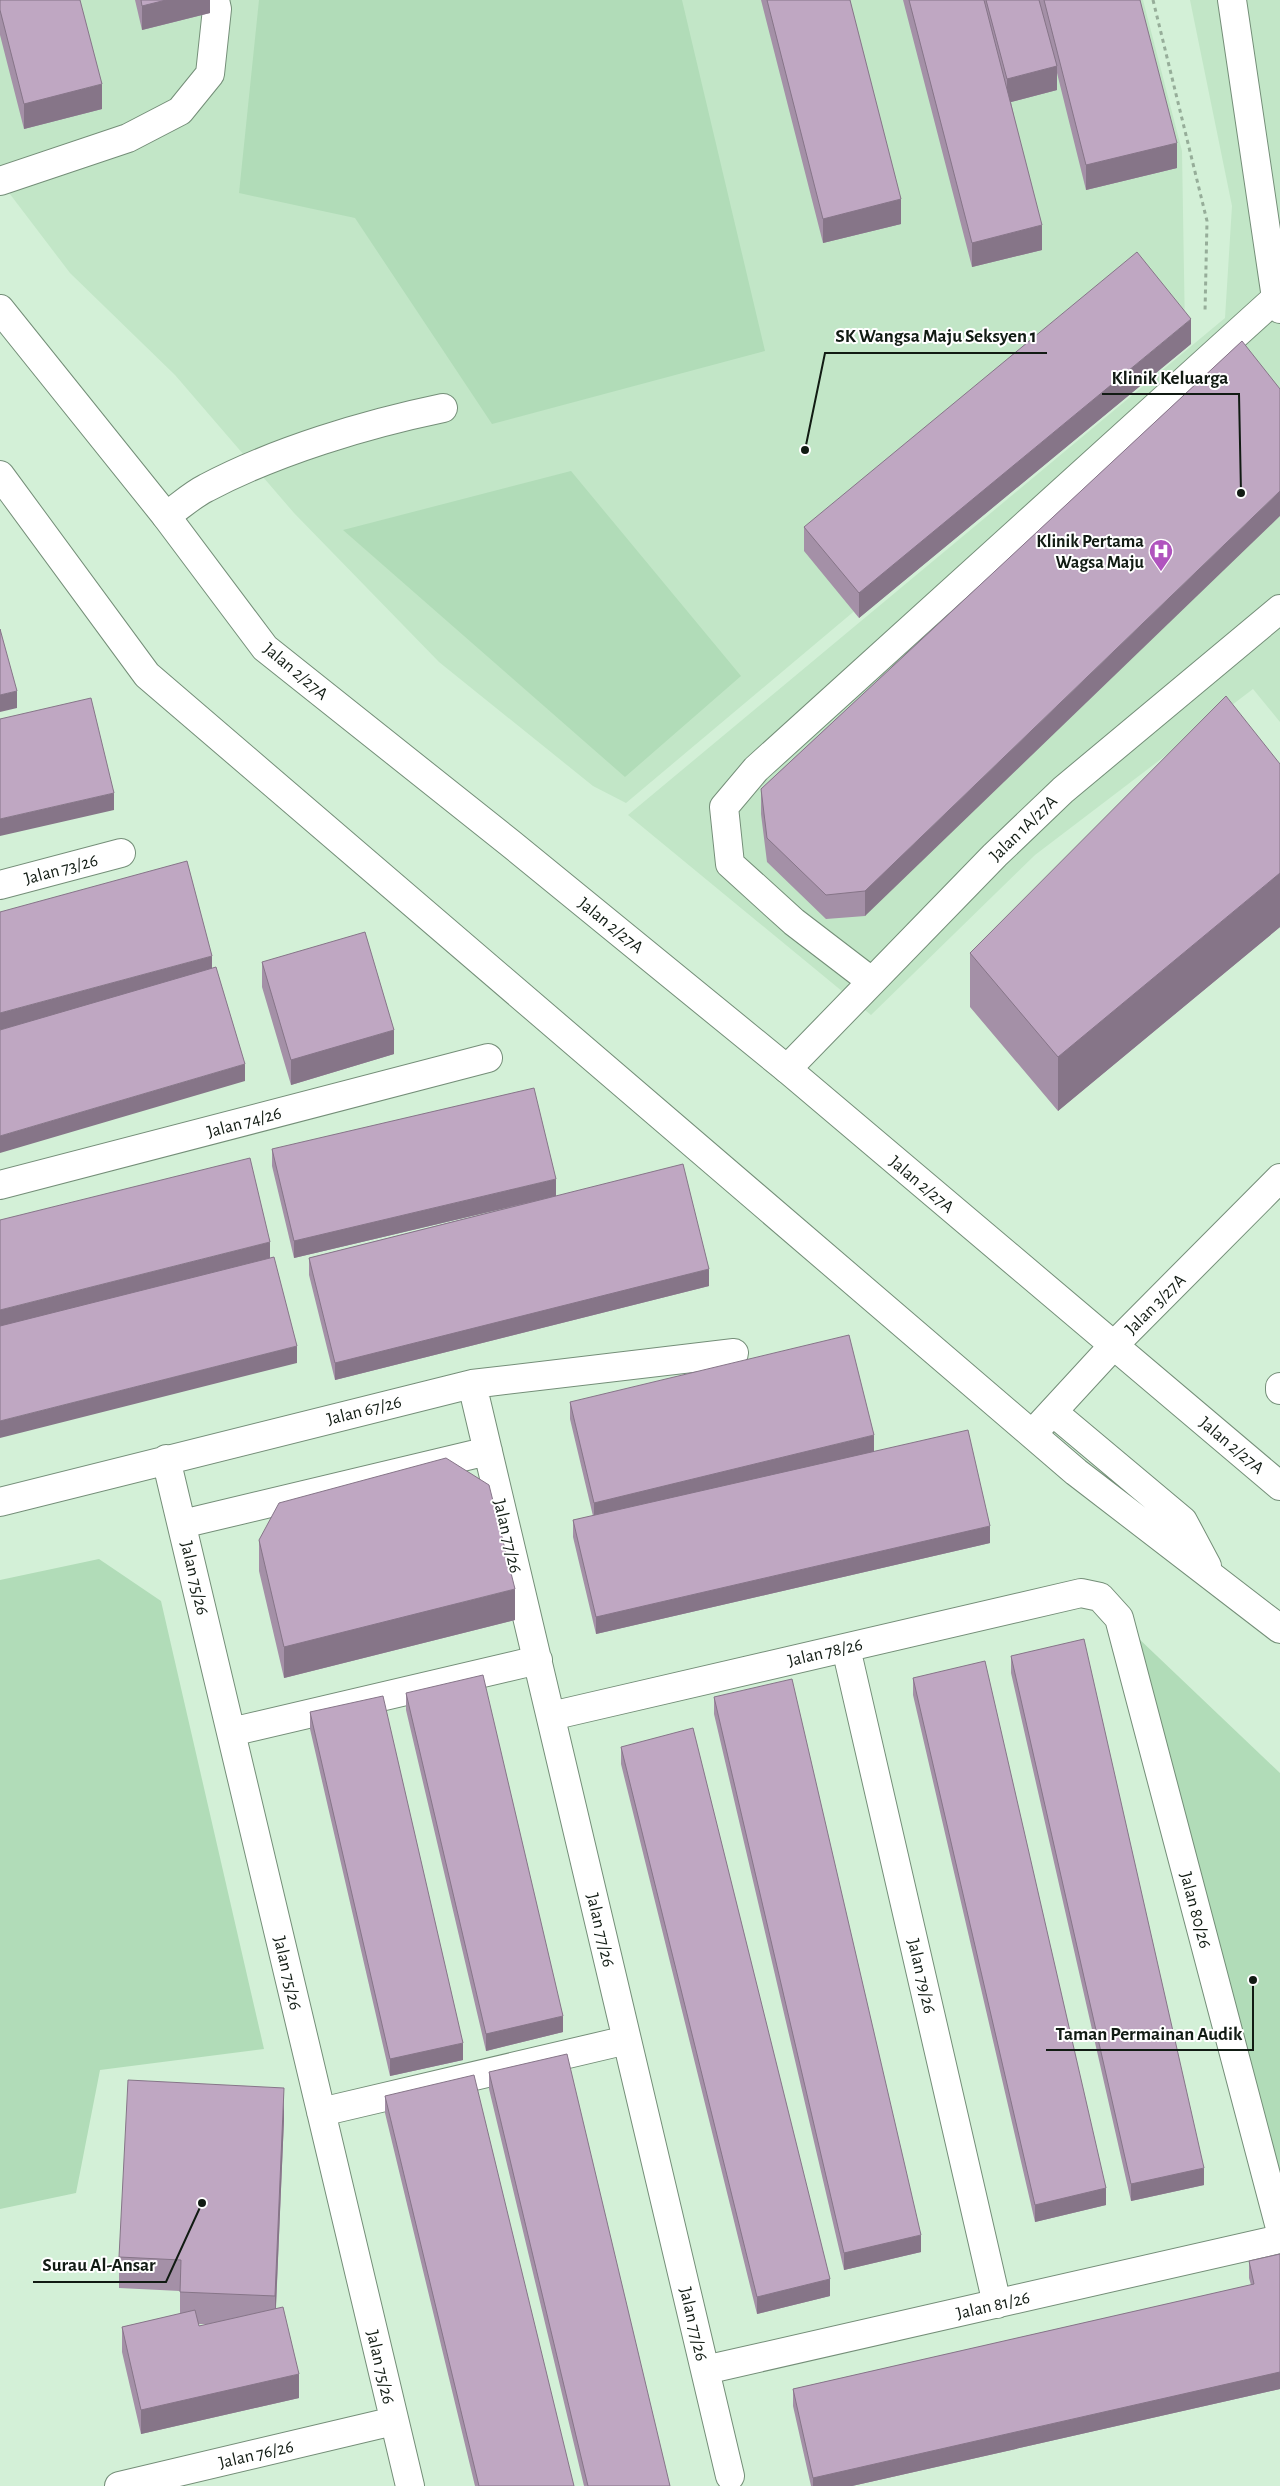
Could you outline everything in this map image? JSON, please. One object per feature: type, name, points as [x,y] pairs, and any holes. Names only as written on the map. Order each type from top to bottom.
[{"type":"street","points":[[0,181],[128,138],[180,111],[210,74],[217,9],[215,0]]},
{"type":"street","points":[[871,981],[794,922],[730,864],[724,807],[756,769],[1278,304],[1232,0]]},
{"type":"street","name":"Jalan 2/27A","points":[[0,309],[166,516],[265,648],[510,842],[787,1070],[1280,1486]]},
{"type":"street","points":[[166,516],[204,489],[256,464],[390,419],[443,408]]},
{"type":"street","points":[[0,474],[147,675],[1033,1433],[1076,1472],[1211,1574],[1280,1629]]},
{"type":"street","name":"Jalan 1A/27A","points":[[787,1070],[871,981],[1062,790],[1280,609]]},
{"type":"street","name":"Jalan 73/26","points":[[0,885],[121,853]]},
{"type":"street","name":"Jalan 74/26","points":[[0,1186],[488,1058]]},
{"type":"street","name":"Jalan 3/27A","points":[[1033,1433],[1114,1345],[1280,1178]]},
{"type":"street","name":"Jalan 67/26","points":[[0,1502],[472,1384],[734,1353]]},
{"type":"street","name":"Jalan 77/26","points":[[472,1384],[730,2476]]},
{"type":"street","points":[[1052,1412],[1183,1522],[1211,1574]]},
{"type":"street","points":[[182,1524],[488,1451]]},
{"type":"street","name":"Jalan 75/26","points":[[166,1459],[410,2486]]},
{"type":"street","name":"Jalan 78/26","points":[[551,1716],[1081,1593],[1100,1596]]},
{"type":"street","name":"Jalan 80/26","points":[[1100,1596],[1119,1618],[1280,2228]]},
{"type":"street","name":"Jalan 79/26","points":[[846,1648],[997,2304]]},
{"type":"street","points":[[231,1732],[538,1660]]},
{"type":"street","points":[[321,2112],[627,2040]]},
{"type":"street","name":"Jalan 81/26","points":[[705,2370],[1280,2239]]},
{"type":"street","name":"Jalan 76/26","points":[[119,2486],[394,2421]]},
{"type":"path","points":[[1153,0],[1206,221],[1204,318]]},
{"type":"shaded area","points":[[0,0],[1143,0],[1182,151],[1185,333],[626,803],[593,786],[439,662],[294,513],[175,375],[70,273],[0,181]]},
{"type":"shaded area","points":[[259,0],[682,0],[765,351],[492,424],[355,218],[239,193]]},
{"type":"shaded area","points":[[1190,0],[1280,0],[1280,722],[1253,689],[1035,855],[871,1015],[628,815],[1225,318],[1232,206]]},
{"type":"shaded area","points":[[571,471],[741,676],[625,777],[343,530]]},
{"type":"shaded area","points":[[99,1559],[161,1601],[264,2049],[100,2070],[76,2193],[0,2209],[0,1580]]},
{"type":"shaded area","points":[[1136,1636],[1280,1773],[1280,2186]]},
{"type":"building","points":[[0,0],[80,0],[102,84],[24,104],[0,10]]},
{"type":"building","points":[[141,0],[166,0],[142,6]]},
{"type":"building","points":[[767,0],[850,0],[901,199],[823,219]]},
{"type":"building","points":[[909,0],[984,0],[1042,225],[972,243]]},
{"type":"building","points":[[986,0],[1039,0],[1057,66],[1007,79]]},
{"type":"building","points":[[1044,0],[1140,0],[1177,143],[1086,165]]},
{"type":"building","points":[[1137,252],[1191,319],[859,593],[804,527]]},
{"type":"building","points":[[1242,341],[1280,389],[1280,491],[865,891],[826,895],[767,838],[761,789]]},
{"type":"building","points":[[0,629],[17,691],[0,695]]},
{"type":"building","points":[[1226,696],[1280,764],[1280,873],[1058,1057],[970,953]]},
{"type":"building","points":[[91,698],[114,793],[0,819],[0,719]]},
{"type":"building","points":[[187,861],[212,956],[0,1013],[0,912]]},
{"type":"building","points":[[365,932],[394,1030],[291,1060],[262,962]]},
{"type":"building","points":[[216,967],[245,1064],[0,1136],[0,1030]]},
{"type":"building","points":[[534,1088],[556,1179],[294,1241],[272,1149]]},
{"type":"building","points":[[250,1158],[270,1242],[0,1310],[0,1220]]},
{"type":"building","points":[[683,1164],[709,1269],[335,1363],[309,1258]]},
{"type":"building","points":[[274,1257],[297,1346],[0,1421],[0,1326]]},
{"type":"building","points":[[849,1335],[874,1435],[594,1503],[570,1402]]},
{"type":"building","points":[[968,1430],[990,1526],[596,1617],[573,1520]]},
{"type":"building","points":[[446,1458],[489,1485],[515,1589],[284,1647],[259,1540],[279,1503]]},
{"type":"building","points":[[1084,1639],[1204,2168],[1131,2184],[1011,1656]]},
{"type":"building","points":[[985,1661],[1106,2188],[1035,2205],[913,1678]]},
{"type":"building","points":[[483,1675],[563,2016],[486,2034],[406,1693]]},
{"type":"building","points":[[792,1679],[921,2235],[844,2253],[714,1697]]},
{"type":"building","points":[[383,1696],[463,2043],[390,2059],[310,1712]]},
{"type":"building","points":[[693,1728],[830,2279],[757,2297],[621,1747]]},
{"type":"building","points":[[567,2054],[670,2486],[588,2486],[489,2072]]},
{"type":"building","points":[[474,2075],[574,2486],[479,2486],[385,2096]]},
{"type":"building","points":[[128,2080],[284,2088],[275,2296],[180,2292],[181,2260],[119,2257]]},
{"type":"building","points":[[1280,2254],[1280,2372],[813,2478],[793,2389],[1254,2284],[1249,2261]]},
{"type":"building","points":[[283,2307],[299,2374],[141,2410],[122,2327],[195,2310],[199,2326]]},
{"type":"place","name":"SK Wangsa Maju Seksyen 1","points":[[805,450]]},
{"type":"place","name":"Klinik Keluarga","points":[[1241,493]]},
{"type":"place","name":"Klinik Pertama Wagsa Maju","points":[[1161,572]]},
{"type":"place","name":"Taman Permainan Audik","points":[[1253,1980]]},
{"type":"place","name":"Surau Al-Ansar","points":[[202,2203]]}]
